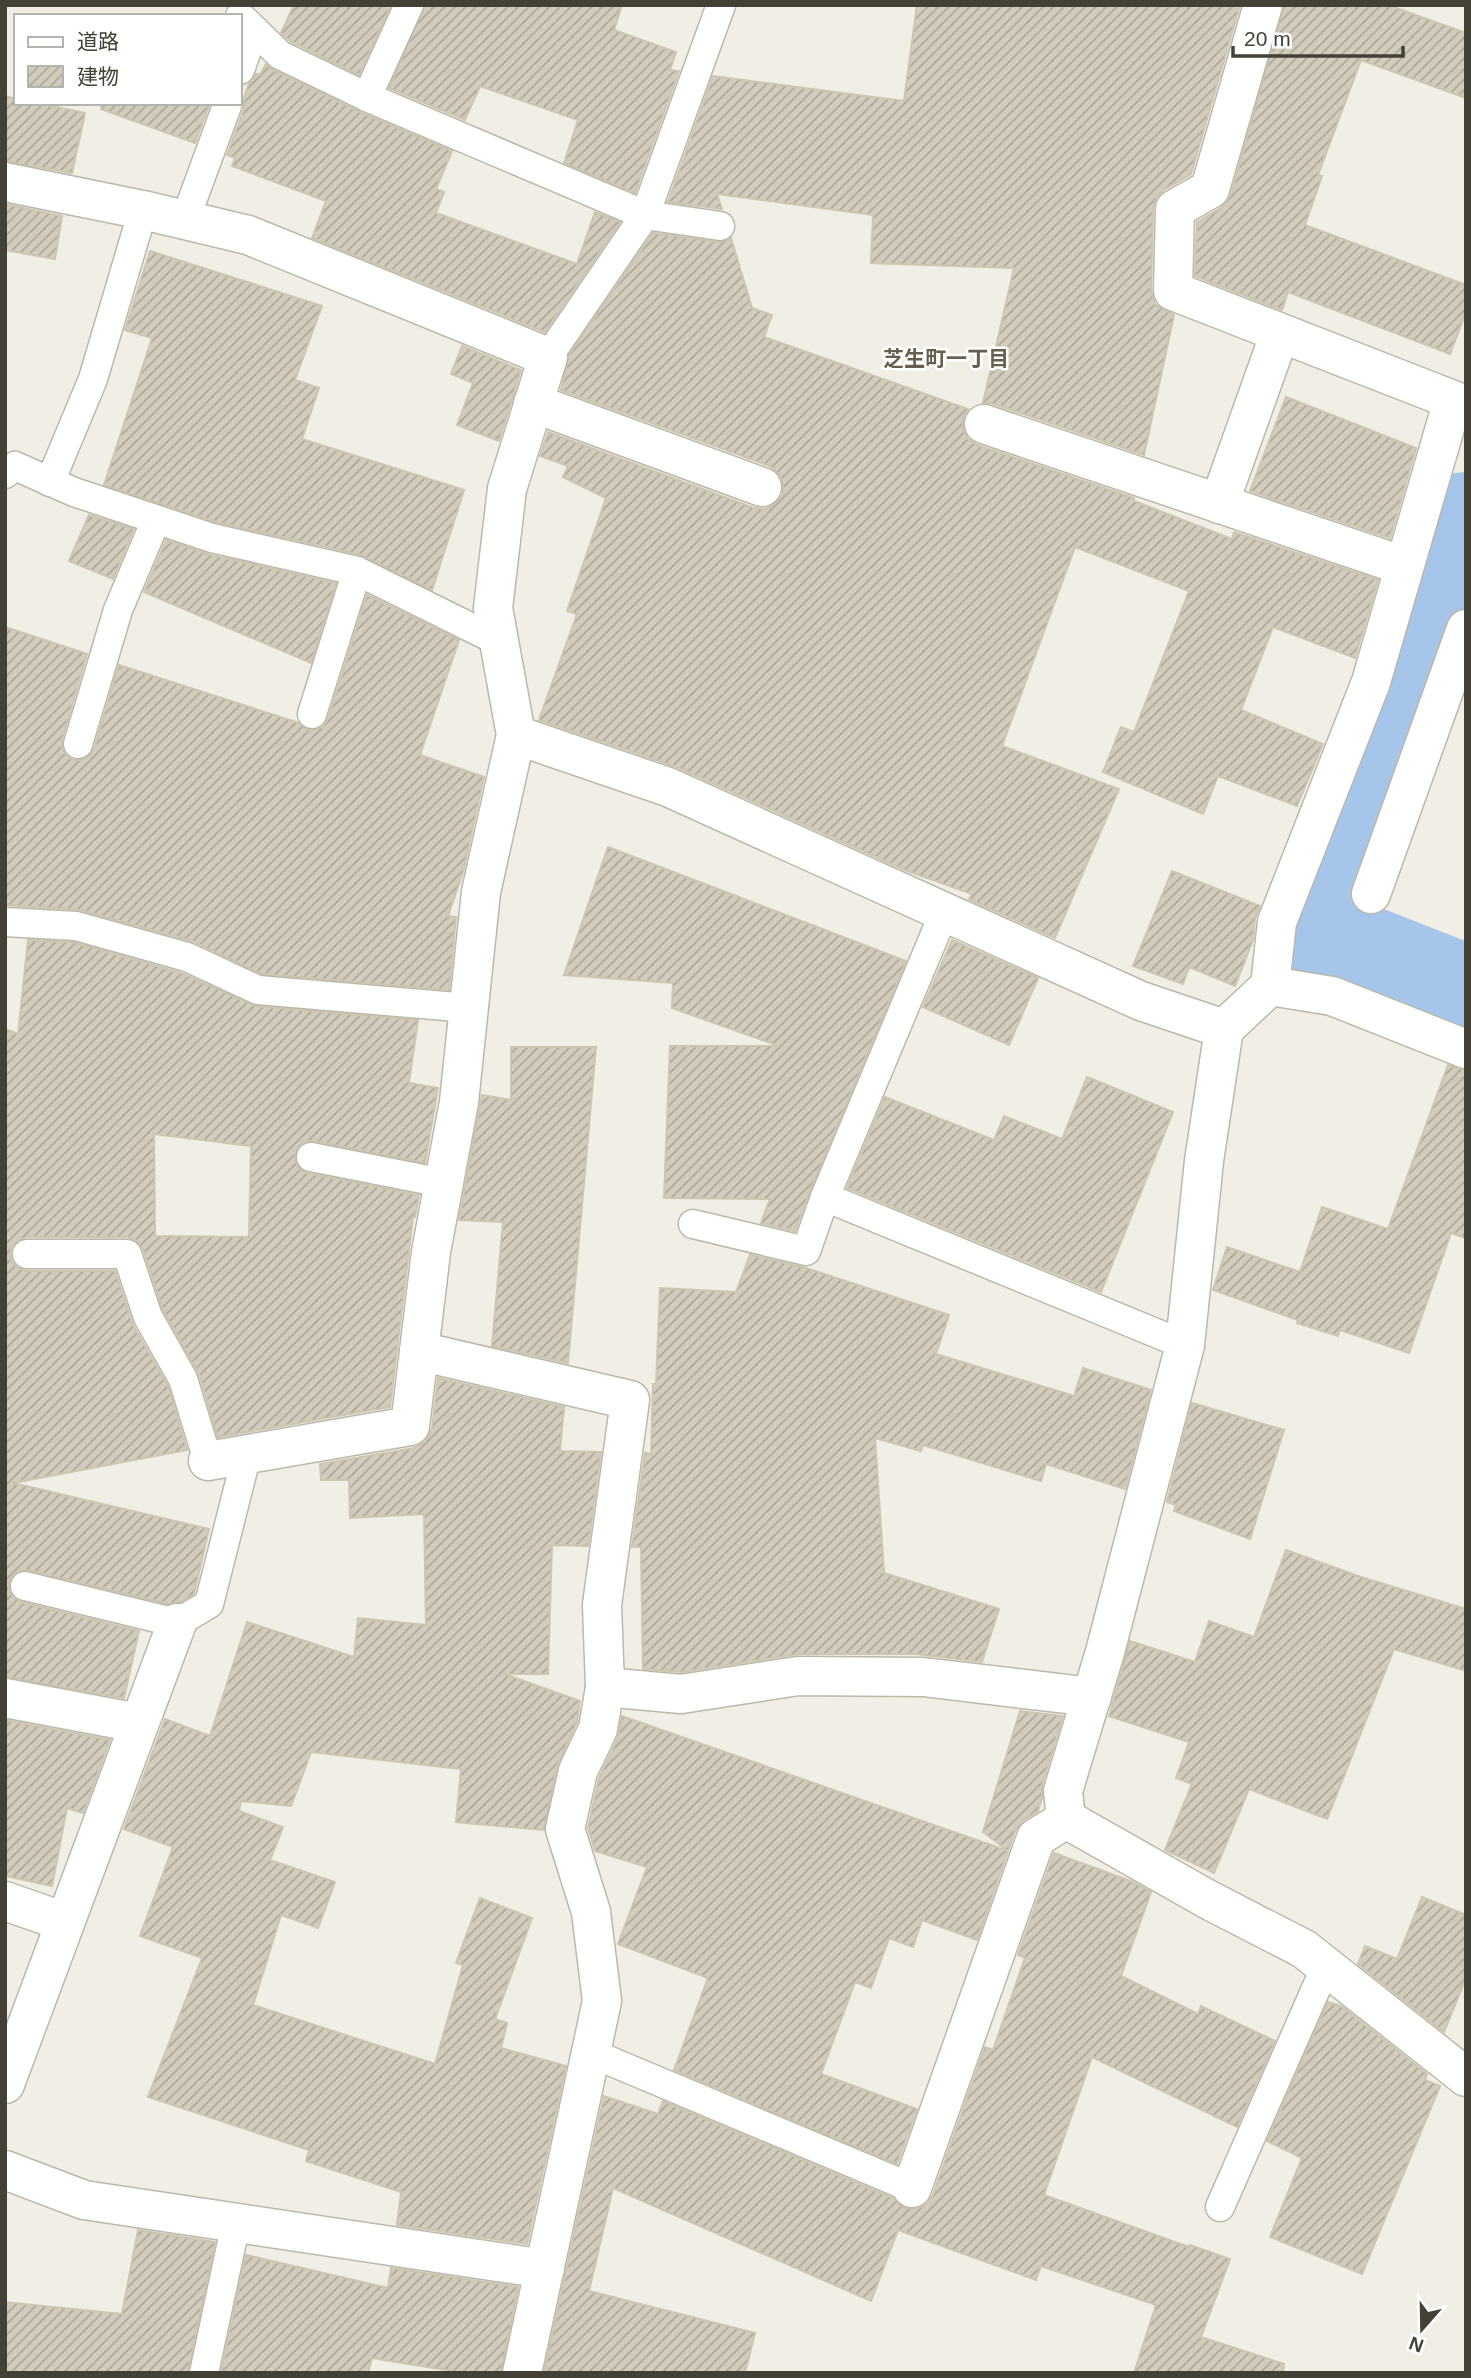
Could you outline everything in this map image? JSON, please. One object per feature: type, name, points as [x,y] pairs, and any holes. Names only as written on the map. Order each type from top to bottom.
[{"type":"street","points":[[1066,1819],[1063,1791],[1092,1697],[1185,1345],[1203,1161],[1224,1029],[1270,986],[1277,922],[1371,682],[1453,400],[1173,291],[1175,209],[1210,189],[1262,5]]},
{"type":"street","points":[[5,182],[248,235],[548,356],[507,489],[493,608],[516,735],[481,892],[459,1101],[430,1252],[410,1426],[208,1461]]},
{"type":"street","points":[[1219,504],[1280,333]]},
{"type":"street","points":[[533,403],[762,486]]},
{"type":"street","points":[[984,424],[1405,566]]},
{"type":"street","points":[[1371,894],[1466,629]]},
{"type":"street","points":[[516,735],[668,787],[1140,1002],[1224,1029]]},
{"type":"street","points":[[1270,986],[1332,996],[1466,1049]]},
{"type":"street","points":[[419,1351],[630,1400],[602,1605],[605,1687],[598,1730],[578,1771],[565,1829],[591,1912],[602,2001],[522,2373]]},
{"type":"street","points":[[5,2084],[177,1623]]},
{"type":"street","points":[[605,1687],[681,1694],[798,1676],[923,1677],[1092,1697]]},
{"type":"street","points":[[5,1698],[138,1723]]},
{"type":"street","points":[[1066,1819],[1304,1950],[1466,2077]]},
{"type":"street","points":[[912,2188],[1036,1838],[1066,1819]]},
{"type":"street","points":[[5,1901],[65,1922]]},
{"type":"street","points":[[5,2170],[84,2200],[545,2269]]},
{"type":"lane","points":[[367,97],[409,5]]},
{"type":"lane","points":[[548,356],[645,215],[721,5]]},
{"type":"lane","points":[[242,45],[244,20]]},
{"type":"lane","points":[[244,20],[280,55],[367,97],[645,215],[720,226]]},
{"type":"lane","points":[[185,220],[227,105]]},
{"type":"lane","points":[[50,482],[93,379],[143,210]]},
{"type":"lane","points":[[5,474],[15,466],[74,492],[212,538],[357,571],[498,640]]},
{"type":"lane","points":[[78,744],[118,610],[156,520]]},
{"type":"lane","points":[[312,714],[357,571]]},
{"type":"lane","points":[[693,1224],[806,1251],[825,1197],[944,913]]},
{"type":"lane","points":[[5,922],[76,926],[187,957],[258,990],[468,1008]]},
{"type":"lane","points":[[311,1157],[443,1183]]},
{"type":"lane","points":[[825,1197],[1185,1345]]},
{"type":"lane","points":[[27,1254],[127,1254],[148,1317],[183,1379],[208,1461]]},
{"type":"lane","points":[[24,1586],[177,1623],[209,1604],[247,1454]]},
{"type":"lane","points":[[1220,2207],[1326,1966]]},
{"type":"lane","points":[[591,2053],[912,2188]]},
{"type":"lane","points":[[204,2373],[236,2223]]},
{"type":"building","points":[[294,5],[391,5],[359,75],[290,41],[281,33]]},
{"type":"building","points":[[425,5],[622,5],[614,30],[676,52],[670,70],[679,71],[635,193],[564,163],[578,120],[480,86],[465,120],[389,88]]},
{"type":"building","points":[[917,5],[1240,5],[1191,174],[1164,190],[1157,197],[1153,208],[1151,291],[1155,304],[1174,315],[1144,455],[991,403],[983,403],[1014,268],[871,263],[873,215],[717,194],[722,209],[668,202],[713,76],[904,101]]},
{"type":"building","points":[[1284,5],[1388,5],[1466,33],[1466,98],[1361,60],[1318,175],[1322,176],[1305,225],[1466,285],[1466,312],[1450,354],[1288,292],[1282,310],[1195,276],[1197,222],[1221,208],[1231,195]]},
{"type":"building","points":[[266,64],[273,70],[360,112],[452,151],[436,189],[444,192],[436,213],[577,264],[595,212],[620,222],[545,332],[312,238],[326,201],[232,166],[235,158],[227,155],[244,109],[249,83],[256,74],[260,75]]},
{"type":"building","points":[[5,96],[14,98],[14,105],[47,105],[85,113],[72,173],[5,161]]},
{"type":"building","points":[[102,105],[209,105],[195,143],[101,109]]},
{"type":"building","points":[[5,204],[62,216],[55,259],[5,250]]},
{"type":"building","points":[[653,233],[718,242],[731,238],[752,308],[772,315],[764,337],[968,409],[963,418],[963,429],[968,439],[977,445],[1134,498],[1134,501],[1232,539],[1234,532],[1378,580],[1355,658],[1273,627],[1241,710],[1323,744],[1297,806],[1218,776],[1203,814],[1103,772],[1121,727],[1134,732],[1189,591],[1075,547],[1002,746],[1119,789],[1055,938],[969,899],[972,894],[905,870],[677,767],[539,720],[577,614],[567,611],[606,498],[563,477],[568,466],[540,456],[548,432],[754,508],[765,509],[775,504],[783,494],[783,483],[779,474],[770,466],[561,390],[569,355]]},
{"type":"building","points":[[150,251],[322,306],[295,380],[319,388],[302,439],[464,490],[432,590],[361,555],[216,522],[104,485],[152,338],[125,330]]},
{"type":"building","points":[[462,346],[521,370],[499,441],[457,425],[473,383],[451,374]]},
{"type":"building","points":[[1286,397],[1416,448],[1390,538],[1250,491]]},
{"type":"building","points":[[89,515],[134,529],[113,579],[69,561]]},
{"type":"building","points":[[166,540],[208,554],[336,583],[311,663],[144,592]]},
{"type":"building","points":[[367,595],[459,640],[420,755],[484,777],[463,872],[448,916],[456,917],[449,990],[262,974],[192,941],[80,910],[5,905],[5,627],[87,654],[62,740],[66,755],[73,760],[81,760],[89,756],[94,749],[119,665],[299,723],[308,730],[323,727],[328,719]]},
{"type":"building","points":[[608,847],[906,961],[795,1231],[761,1223],[770,1199],[664,1198],[670,1046],[779,1046],[672,1008],[673,983],[564,975]]},
{"type":"building","points":[[1172,871],[1260,906],[1255,919],[1253,940],[1235,986],[1189,967],[1183,984],[1133,966]]},
{"type":"building","points":[[28,940],[73,942],[181,973],[256,1006],[418,1020],[409,1083],[438,1088],[425,1163],[314,1141],[306,1141],[299,1146],[295,1154],[296,1163],[307,1173],[419,1195],[413,1217],[390,1407],[218,1437],[199,1374],[163,1310],[143,1249],[137,1241],[127,1237],[27,1237],[12,1246],[12,1262],[26,1271],[115,1271],[133,1325],[168,1386],[187,1450],[13,1483],[209,1529],[194,1594],[180,1602],[168,1604],[28,1570],[14,1574],[9,1581],[9,1591],[21,1602],[139,1631],[124,1698],[5,1677],[5,1029],[18,1034]],"holes":[[[154,1134],[251,1146],[249,1237],[155,1236]]]},
{"type":"building","points":[[952,940],[1038,978],[1009,1045],[923,1007]]},
{"type":"building","points":[[511,1047],[596,1047],[568,1363],[492,1346],[503,1222],[459,1220],[482,1095],[511,1100]]},
{"type":"building","points":[[1448,1065],[1466,1070],[1466,1238],[1451,1233],[1409,1353],[1340,1330],[1338,1336],[1297,1323],[1298,1320],[1213,1290],[1227,1247],[1300,1272],[1322,1207],[1388,1229]]},
{"type":"building","points":[[1087,1077],[1173,1112],[1101,1292],[847,1188],[885,1097],[994,1140],[1004,1116],[1062,1139]]},
{"type":"building","points":[[750,1255],[803,1267],[949,1315],[936,1354],[1074,1396],[1083,1368],[1151,1390],[1125,1489],[1046,1464],[1041,1481],[923,1445],[921,1451],[875,1438],[884,1573],[999,1609],[982,1662],[916,1654],[798,1654],[682,1672],[643,1669],[641,1547],[632,1547],[645,1453],[651,1454],[660,1288],[736,1292]]},
{"type":"building","points":[[438,1378],[564,1407],[560,1451],[601,1452],[588,1546],[552,1545],[548,1674],[504,1674],[580,1701],[577,1722],[557,1766],[544,1830],[456,1822],[461,1769],[311,1752],[291,1806],[241,1801],[239,1811],[283,1827],[270,1860],[335,1882],[318,1928],[281,1915],[253,2005],[435,2064],[463,1965],[456,1963],[480,1898],[532,1918],[495,2019],[507,2023],[501,2048],[566,2066],[527,2244],[397,2225],[401,2192],[306,2161],[309,2150],[148,2097],[202,1958],[140,1936],[173,1847],[124,1829],[165,1719],[210,1736],[247,1622],[354,1657],[358,1618],[426,1625],[424,1514],[350,1518],[349,1480],[321,1480],[320,1464],[414,1448],[425,1442],[432,1429]]},
{"type":"building","points":[[1192,1403],[1284,1430],[1250,1539],[1174,1511],[1176,1505],[1167,1502]]},
{"type":"building","points":[[1286,1550],[1361,1577],[1466,1609],[1466,1671],[1394,1649],[1327,1819],[1249,1789],[1214,1873],[1165,1850],[1192,1784],[1176,1778],[1189,1742],[1109,1716],[1130,1641],[1195,1662],[1209,1621],[1254,1637]]},
{"type":"building","points":[[1020,1711],[1063,1716],[1042,1785],[1038,1811],[1024,1820],[1015,1831],[977,1940],[922,1920],[913,1947],[889,1938],[871,1988],[855,1982],[821,2074],[917,2109],[897,2164],[674,2070],[708,1978],[618,1944],[647,1867],[595,1851],[588,1828],[599,1778],[618,1738],[622,1716],[1008,1851],[983,1832]]},
{"type":"building","points":[[5,1720],[110,1740],[83,1813],[67,1808],[52,1886],[5,1876]]},
{"type":"building","points":[[1054,1853],[1133,1882],[1151,1892],[1121,1976],[1198,2014],[1201,2006],[1275,2041],[1237,2127],[1092,2057],[1044,2195],[1230,2259],[1201,2337],[1284,2364],[1283,2373],[1134,2373],[1156,2305],[1041,2266],[1036,2280],[898,2230],[871,2301],[613,2188],[589,2291],[755,2333],[745,2373],[544,2373],[604,2096],[658,2114],[663,2101],[893,2198],[904,2208],[917,2209],[927,2204],[933,2195],[985,2047],[993,2050],[1025,1958],[1018,1955]]},
{"type":"building","points":[[1422,1897],[1466,1915],[1466,1978],[1444,2032],[1358,1964],[1365,1946],[1397,1959]]},
{"type":"building","points":[[1328,2002],[1341,2006],[1427,2074],[1425,2080],[1440,2086],[1362,2274],[1270,2237],[1302,2158],[1267,2141]]},
{"type":"building","points":[[138,2230],[215,2242],[188,2373],[5,2373],[5,2302],[122,2314]]},
{"type":"building","points":[[246,2255],[388,2288],[391,2268],[518,2287],[501,2373],[464,2373],[372,2358],[368,2373],[221,2373]]},
{"type":"waterway","points":[[1466,523],[1313,936],[1466,996]]},
{"type":"district","name":"芝生町一丁目","points":[[946,359]]}]
